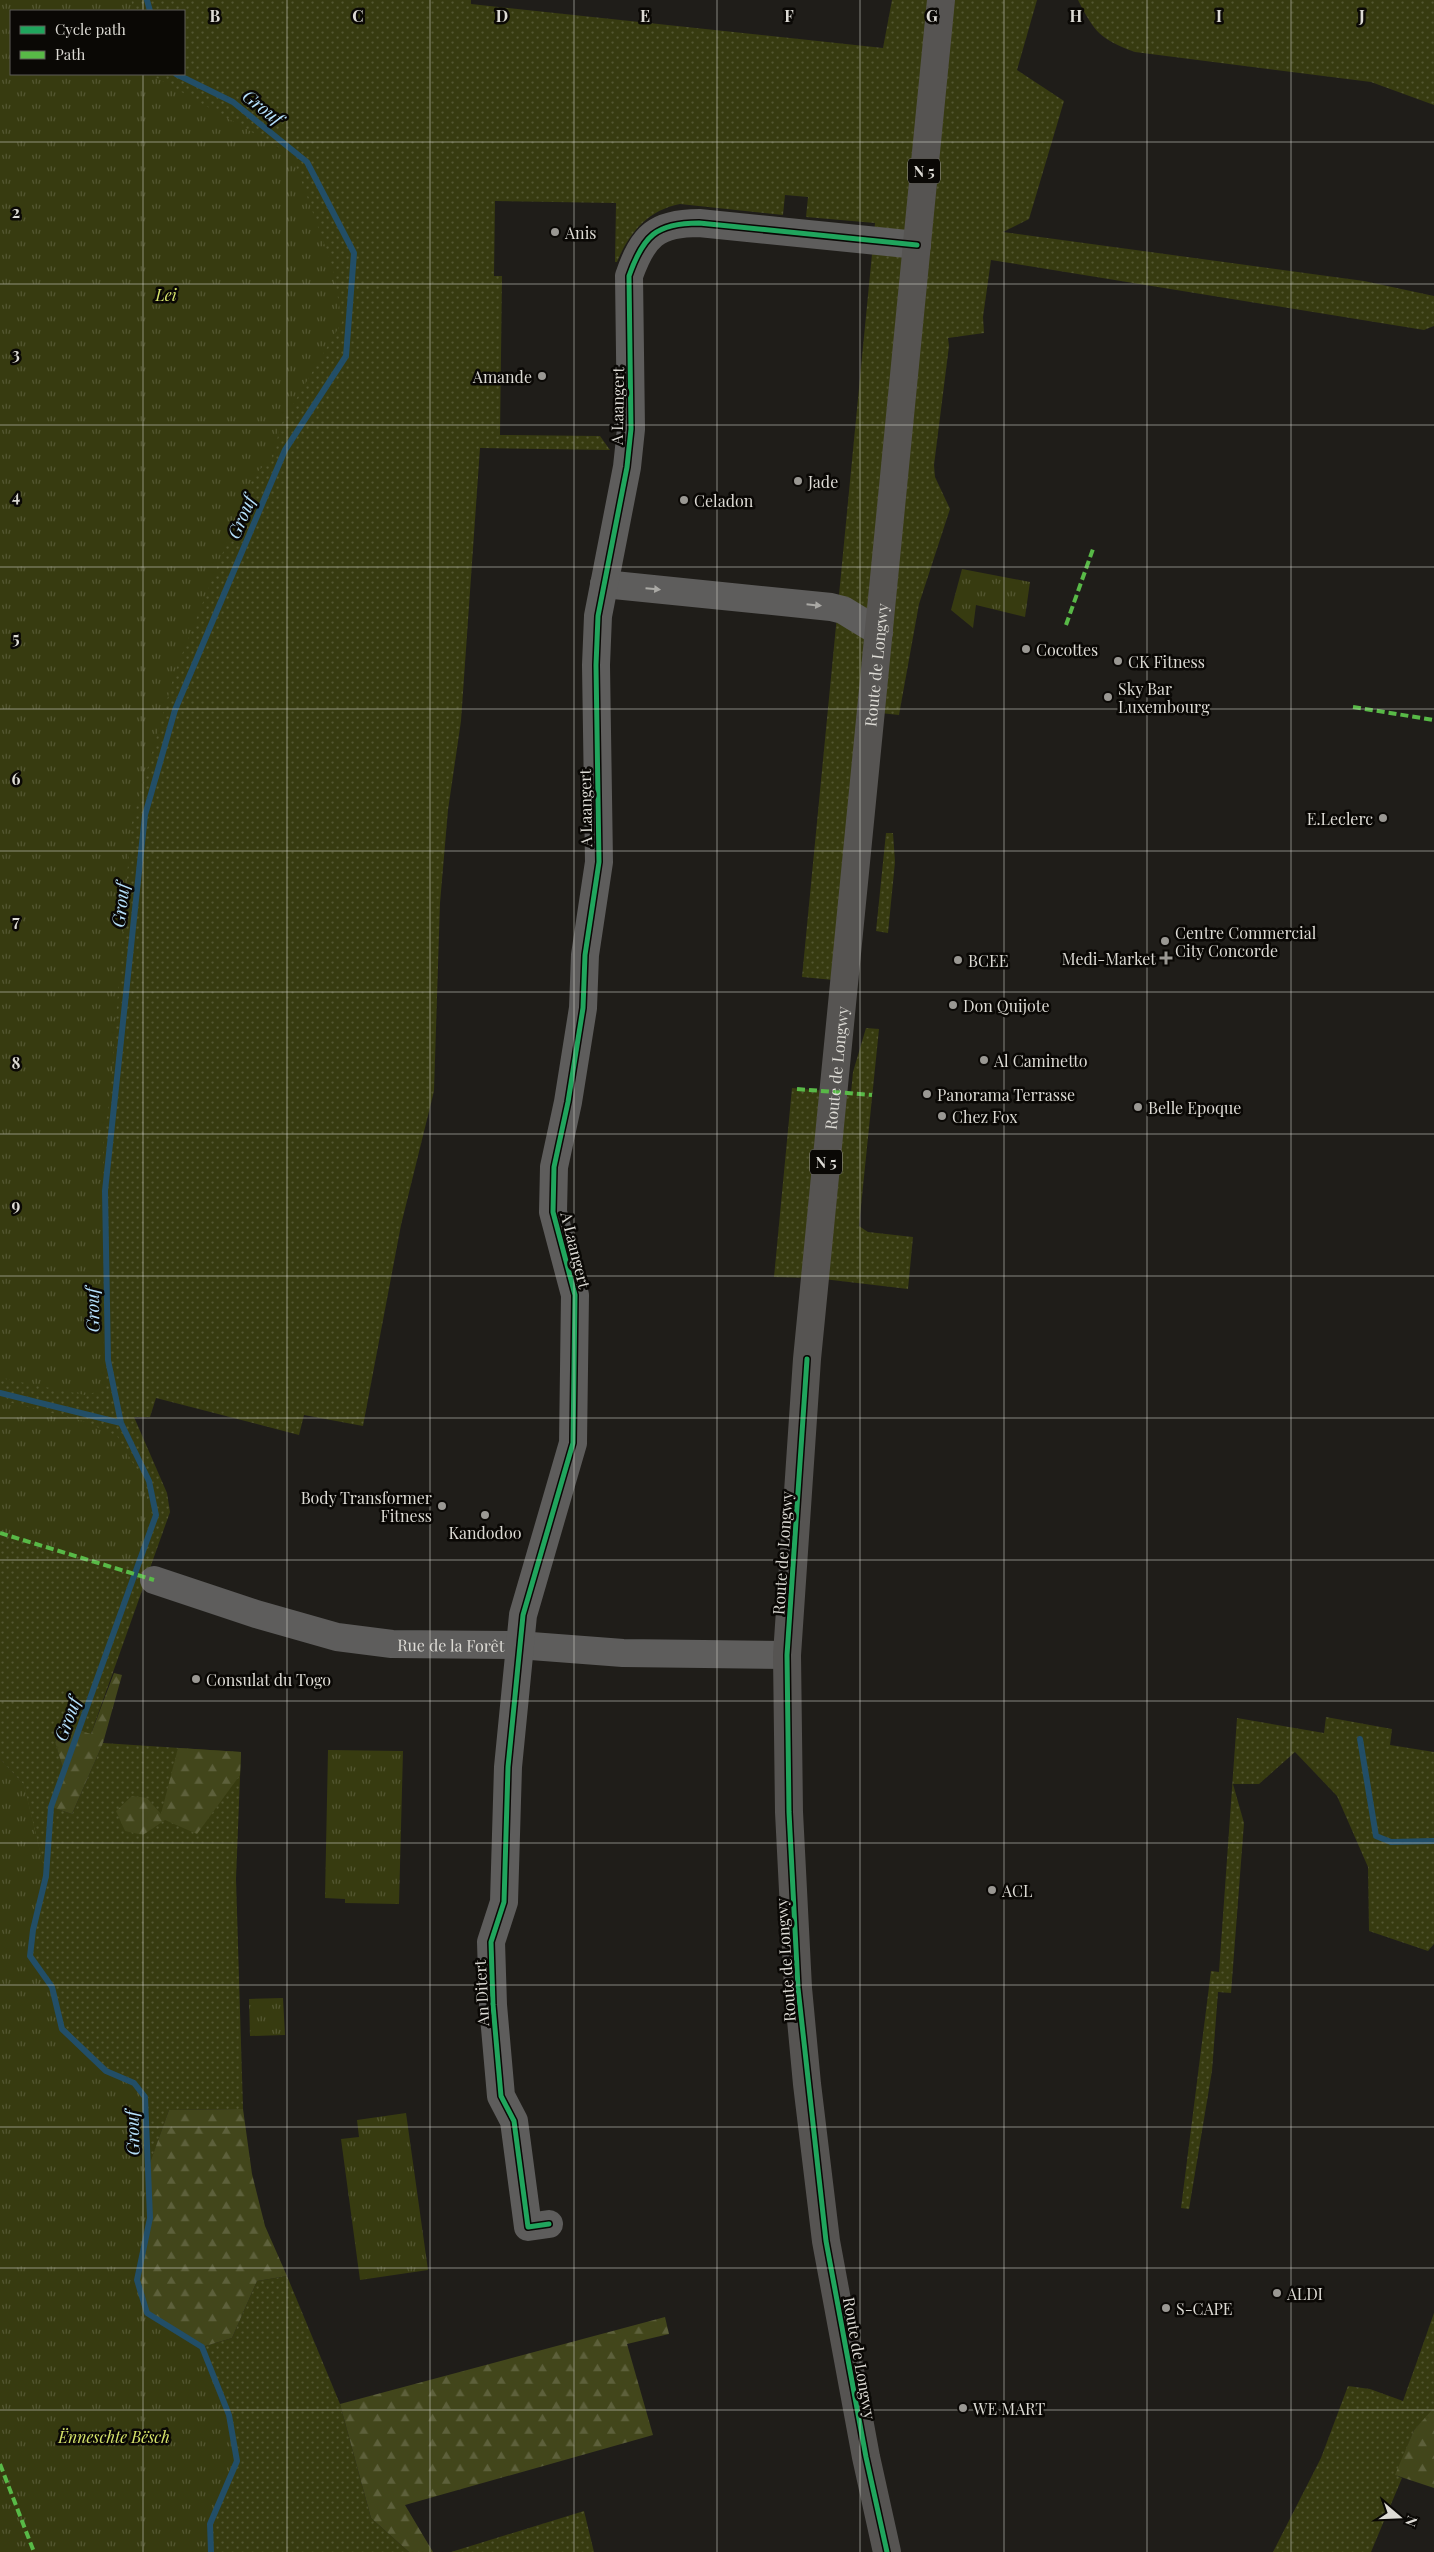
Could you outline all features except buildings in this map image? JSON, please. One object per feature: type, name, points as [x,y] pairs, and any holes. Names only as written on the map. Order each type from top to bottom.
[{"type":"main road","name":"Route de Longwy","points":[[887,2552],[866,2457],[826,2241],[807,2084],[798,1988],[788,1812],[788,1655],[807,1359],[941,0]]},
{"type":"street","name":"A Laangert","points":[[518,1645],[530,1586],[573,1443],[575,1295],[553,1212],[554,1167],[568,1102],[583,1008],[585,955],[598,862],[596,665],[598,616],[626,467],[631,429],[629,276],[637,252],[653,234],[675,223],[699,223],[917,245]]},
{"type":"street","points":[[604,584],[832,607],[843,610],[878,632]]},
{"type":"street","name":"Rue de la Forêt","points":[[154,1580],[256,1614],[337,1637],[392,1644],[518,1645],[623,1653],[788,1655]]},
{"type":"street","name":"An Ditert","points":[[518,1645],[508,1767],[504,1902],[491,1942],[492,2005],[501,2096],[514,2121],[528,2227],[549,2224]]},
{"type":"green space","points":[[0,0],[471,0],[471,4],[883,48],[892,0],[1037,0],[1017,70],[1064,101],[1029,219],[1003,232],[1364,281],[1434,296],[1434,326],[1424,330],[991,260],[983,317],[984,333],[948,338],[949,346],[934,465],[935,477],[950,509],[919,604],[899,715],[871,712],[844,981],[802,977],[875,223],[806,217],[808,197],[785,195],[783,215],[680,204],[658,212],[641,224],[627,242],[617,262],[615,262],[616,203],[495,201],[494,276],[502,276],[500,435],[600,436],[610,450],[480,448],[461,721],[448,810],[440,903],[434,1091],[401,1225],[363,1426],[304,1415],[299,1435],[156,1398],[150,1417],[134,1417],[167,1493],[170,1512],[91,1734],[55,1741],[64,1771],[52,1807],[72,1814],[103,1743],[241,1752],[236,1879],[243,2109],[169,2110],[147,2172],[134,2083],[106,2071],[62,2029],[52,1987],[30,1956],[33,1930],[24,1785],[0,1759]]},
{"type":"green space","name":"Lei","points":[[0,0],[131,0],[134,10],[10,10],[10,75],[152,75],[292,155],[333,268],[342,322],[279,428],[275,455],[254,475],[175,672],[131,826],[110,1095],[103,1145],[104,1390],[85,1395],[0,1378]]},
{"type":"green space","points":[[1078,0],[1434,0],[1434,105],[1371,82],[1135,52],[1106,39],[1100,34],[1094,28]]},
{"type":"green space","points":[[962,569],[1030,582],[1025,617],[976,605],[973,628],[951,610]]},
{"type":"green space","points":[[886,833],[893,833],[895,862],[888,933],[876,931]]},
{"type":"green space","points":[[866,1028],[879,1029],[859,1226],[868,1232],[913,1237],[908,1289],[815,1278],[774,1277],[792,1088],[851,1093],[853,1072]]},
{"type":"green space","points":[[0,1400],[83,1421],[117,1436],[143,1480],[151,1517],[139,1557],[118,1569],[0,1533]]},
{"type":"green space","points":[[114,1673],[122,1675],[103,1743],[72,1814],[51,1807],[64,1771],[55,1742],[65,1726],[91,1734]]},
{"type":"green space","points":[[1326,1717],[1392,1729],[1390,1745],[1434,1752],[1434,1944],[1428,1951],[1369,1931],[1368,1867],[1337,1796],[1295,1752],[1259,1784],[1233,1784],[1244,1823],[1231,1993],[1218,1992],[1212,2071],[1189,2209],[1181,2208],[1211,1971],[1219,1972],[1237,1718],[1324,1733]]},
{"type":"green space","points":[[178,1748],[241,1752],[240,1775],[197,1834],[165,1820],[143,1835],[125,1831],[116,1811],[132,1796],[147,1798],[161,1814]]},
{"type":"green space","points":[[328,1750],[403,1751],[399,1904],[345,1903],[345,1899],[325,1898]]},
{"type":"green space","name":"Ënneschte Bësch","points":[[0,1759],[24,1785],[46,1876],[33,1930],[30,1956],[52,1987],[62,2029],[106,2071],[134,2083],[145,2097],[147,2171],[169,2110],[243,2109],[252,2174],[265,2226],[287,2276],[257,2281],[232,2338],[202,2347],[229,2415],[237,2461],[210,2524],[211,2552],[0,2100]]},
{"type":"green space","name":"Ënneschte Bësch","points":[[0,1759],[24,1785],[46,1876],[33,1930],[30,1956],[52,1987],[62,2029],[106,2071],[134,2083],[145,2097],[150,2218],[137,2280],[147,2313],[202,2347],[229,2415],[237,2461],[210,2524],[211,2552],[0,2552]]},
{"type":"green space","points":[[283,1998],[285,2035],[250,2036],[249,1999]]},
{"type":"green space","points":[[406,2113],[428,2270],[360,2280],[341,2139],[359,2137],[357,2120]]},
{"type":"green space","points":[[287,2276],[340,2404],[371,2518],[409,2552],[211,2552],[210,2524],[237,2461],[202,2347],[232,2338],[257,2281]]},
{"type":"green space","points":[[1434,2313],[1434,2410],[1414,2430],[1396,2475],[1402,2478],[1371,2552],[1273,2552],[1321,2458],[1348,2386],[1370,2389],[1403,2401]]},
{"type":"green space","points":[[665,2317],[669,2334],[627,2344],[653,2435],[405,2505],[433,2552],[409,2552],[371,2518],[340,2404]]},
{"type":"green space","points":[[1433,2409],[1434,2488],[1395,2475],[1414,2430]]},
{"type":"green space","points":[[584,2511],[594,2552],[451,2552]]},
{"type":"waterway","name":"Grouf","points":[[147,0],[150,10]]},
{"type":"waterway","name":"Grouf","points":[[178,75],[233,102],[307,162],[354,253],[346,356],[285,450],[175,710],[145,815],[105,1191],[108,1360],[121,1423],[149,1481],[156,1515],[51,1807],[46,1876],[33,1930],[30,1956],[52,1987],[62,2029],[106,2071],[134,2083],[145,2097],[150,2218],[137,2280],[147,2313],[202,2347],[229,2415],[237,2461],[210,2524],[211,2552]]},
{"type":"waterway","points":[[0,1393],[121,1423]]},
{"type":"waterway","points":[[1360,1739],[1376,1836],[1391,1842],[1434,1841]]},
{"type":"marked path","points":[[1066,625],[1093,549]]},
{"type":"marked path","points":[[1353,707],[1434,720]]},
{"type":"marked path","points":[[797,1089],[872,1095]]},
{"type":"marked path","points":[[0,1533],[154,1580]]},
{"type":"marked path","points":[[0,2464],[34,2552]]},
{"type":"cycle path","points":[[549,2224],[528,2227],[514,2121],[501,2096],[493,2005],[491,1942],[504,1902],[508,1767],[523,1615],[573,1443],[575,1295],[553,1212],[554,1167],[568,1102],[583,1008],[585,955],[599,862],[596,665],[598,616],[627,467],[631,429],[629,276],[640,251],[653,235],[662,229],[684,224],[699,223],[917,245]]},
{"type":"cycle path","points":[[807,1359],[787,1655],[789,1812],[798,1988],[826,2241],[866,2457],[887,2552]]},
{"type":"place","name":"Anis","points":[[555,232]]},
{"type":"place","name":"Amande","points":[[542,376]]},
{"type":"place","name":"Jade","points":[[798,481]]},
{"type":"place","name":"Celadon","points":[[684,500]]},
{"type":"place","name":"Cocottes","points":[[1026,649]]},
{"type":"place","name":"CK Fitness","points":[[1118,661]]},
{"type":"place","name":"Sky Bar Luxembourg","points":[[1108,697]]},
{"type":"place","name":"E.Leclerc","points":[[1383,818]]},
{"type":"place","name":"Centre Commercial City Concorde","points":[[1165,941]]},
{"type":"place","name":"Medi-Market","points":[[1166,958]]},
{"type":"place","name":"BCEE","points":[[958,960]]},
{"type":"place","name":"Don Quijote","points":[[953,1005]]},
{"type":"place","name":"Al Caminetto","points":[[984,1060]]},
{"type":"place","name":"Panorama Terrasse","points":[[927,1094]]},
{"type":"place","name":"Belle Epoque","points":[[1138,1107]]},
{"type":"place","name":"Chez Fox","points":[[942,1116]]},
{"type":"place","name":"Body Transformer Fitness","points":[[442,1506]]},
{"type":"place","name":"Kandodoo","points":[[485,1515]]},
{"type":"place","name":"Consulat du Togo","points":[[196,1679]]},
{"type":"place","name":"ACL","points":[[992,1890]]},
{"type":"place","name":"ALDI","points":[[1277,2293]]},
{"type":"place","name":"S-CAPE","points":[[1166,2308]]},
{"type":"place","name":"WE MART","points":[[963,2408]]}]
